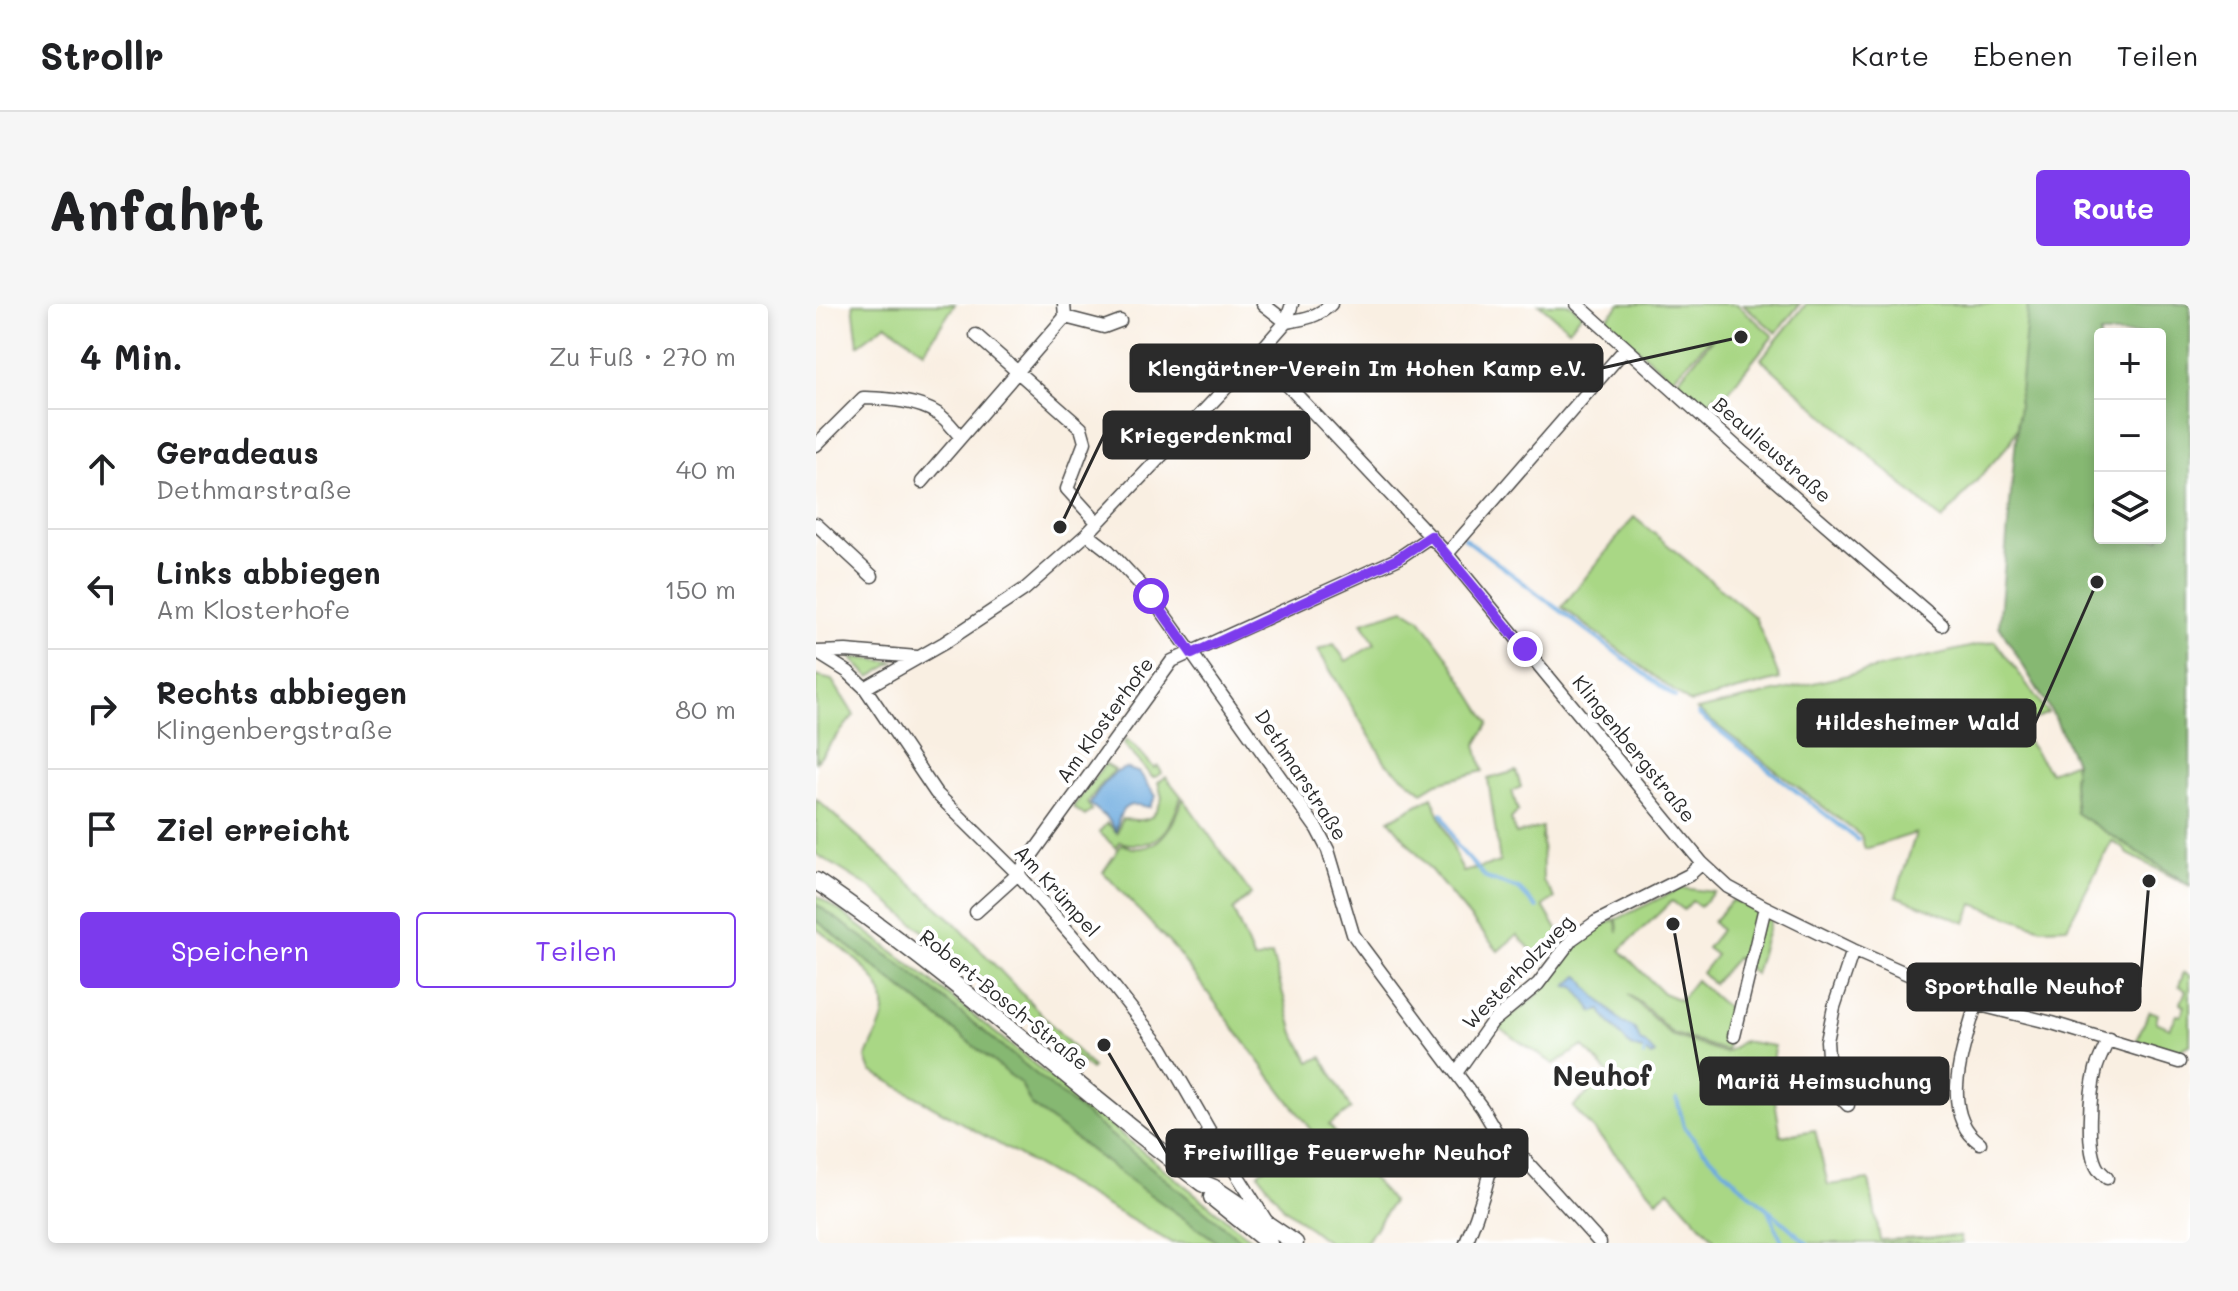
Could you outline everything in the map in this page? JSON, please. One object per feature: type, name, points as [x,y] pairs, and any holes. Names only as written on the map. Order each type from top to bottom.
[{"type":"main road","name":"Robert-Bosch-Straße","points":[[816,881],[913,953],[1184,1170],[1295,1243]]},
{"type":"main road","name":"Robert-Bosch-Straße","points":[[1202,1183],[1215,1201],[1269,1243]]},
{"type":"street","points":[[1263,304],[1286,322],[1311,318],[1331,304]]},
{"type":"street","points":[[865,688],[944,643],[1025,589],[1087,534],[1258,354],[1286,322],[1292,304]]},
{"type":"street","name":"Beaulieustraße","points":[[1577,304],[1942,625]]},
{"type":"street","points":[[922,482],[1018,373],[1064,310],[1104,327],[1120,321]]},
{"type":"street","points":[[976,335],[1081,428],[1085,442],[1067,489],[1097,522]]},
{"type":"street","points":[[1447,554],[1626,348]]},
{"type":"street","name":"Klingenbergstraße","points":[[1258,354],[1447,554],[1702,863],[1728,887],[1853,950],[1976,1004],[2109,1039],[2179,1062]]},
{"type":"street","points":[[816,445],[863,398],[891,400],[939,414],[961,437]]},
{"type":"street","points":[[816,524],[872,576]]},
{"type":"street","name":"Dethmarstraße","points":[[1087,534],[1109,551],[1151,596],[1317,829],[1328,850],[1353,934],[1498,1135],[1526,1161],[1600,1243]]},
{"type":"street","name":"Am Klosterhofe","points":[[976,912],[1018,874],[1172,661],[1397,559],[1431,536]]},
{"type":"street","points":[[816,652],[846,651],[917,657]]},
{"type":"street","name":"Am Krümpel","points":[[816,652],[848,672],[865,688],[936,793],[1018,874],[1090,956],[1162,1048],[1267,1224]]},
{"type":"street","name":"Westerholzweg","points":[[1456,1073],[1492,1022],[1538,984],[1572,939],[1596,922],[1689,875],[1702,863]]},
{"type":"street","points":[[1734,1036],[1765,907]]},
{"type":"street","points":[[1848,1105],[1830,1086],[1827,1041],[1834,1007],[1853,950]]},
{"type":"street","points":[[1976,1004],[1959,1071],[1957,1098],[1960,1119],[1980,1143]]},
{"type":"street","points":[[2107,1178],[2097,1167],[2089,1116],[2096,1067],[2109,1039]]},
{"type":"street","points":[[1184,1170],[1209,1130]]},
{"type":"street","points":[[1466,1243],[1488,1183],[1498,1135]]},
{"type":"green space","points":[[853,304],[955,304],[924,351],[886,324],[858,345]]},
{"type":"green space","points":[[1539,304],[1570,304],[1582,314],[1569,329]]},
{"type":"green space","points":[[1620,304],[1737,304],[1773,336],[1721,400],[1715,395],[1703,408],[1675,383],[1712,340],[1672,379],[1605,320]]},
{"type":"green space","points":[[1743,304],[1800,304],[1776,333]]},
{"type":"green space","points":[[1806,304],[2055,304],[2043,365],[2010,443],[1942,520],[1761,359]]},
{"type":"green space","points":[[2028,304],[2190,304],[2190,885],[2076,813],[2075,762],[2055,718],[1999,626]]},
{"type":"green space","points":[[1634,517],[1755,617],[1780,679],[1690,703],[1562,607]]},
{"type":"green space","points":[[1404,609],[1420,619],[1489,723],[1476,745],[1483,771],[1437,783],[1422,792],[1386,763],[1318,650],[1334,644],[1346,661],[1375,644],[1362,622]]},
{"type":"green space","points":[[1995,641],[2048,713],[2017,727],[2050,772],[2075,762],[2076,813],[2190,886],[2128,854],[2112,841],[2067,927],[2041,928],[1973,904],[1966,923],[1896,896],[1916,833],[1865,849],[1861,836],[1697,710]]},
{"type":"green space","points":[[850,657],[894,662],[870,677]]},
{"type":"green space","points":[[816,676],[832,680],[854,715],[816,762]]},
{"type":"green space","points":[[1126,739],[1162,773],[1152,777],[1124,744]]},
{"type":"green space","points":[[1105,764],[1115,770],[1087,803],[1092,810],[1085,816],[1073,807]]},
{"type":"green space","points":[[1516,771],[1521,787],[1512,791],[1518,811],[1511,819],[1516,834],[1542,827],[1543,881],[1555,898],[1543,906],[1562,938],[1544,963],[1517,935],[1498,951],[1389,820],[1432,797],[1463,872],[1500,862],[1488,779]]},
{"type":"green space","points":[[1166,777],[1181,796],[1167,828],[1153,841],[1143,844],[1120,842],[1116,848],[1099,832],[1107,823],[1117,833],[1122,819],[1143,820],[1152,816],[1162,798],[1158,782]]},
{"type":"green space","points":[[1183,798],[1251,894],[1233,910],[1254,960],[1272,955],[1294,1033],[1310,1062],[1322,1057],[1351,1109],[1329,1125],[1392,1202],[1366,1243],[1329,1243],[1284,1208],[1258,1173],[1313,1133],[1174,948],[1103,872],[1122,844],[1133,848],[1144,847],[1160,839],[1172,824]]},
{"type":"green space","points":[[816,799],[952,920],[1093,1068],[1091,1070],[871,888],[816,854]]},
{"type":"green space","points":[[1681,888],[1714,892],[1700,907],[1692,901],[1684,910],[1672,901],[1620,950],[1663,993],[1680,1000],[1696,980],[1733,1013],[1726,1051],[1672,1033],[1628,994],[1671,1035],[1725,1053],[1743,1041],[1774,1046],[1771,1078],[1781,1136],[1815,1130],[1828,1185],[1869,1180],[1880,1240],[1960,1236],[1962,1243],[1717,1243],[1669,1190],[1657,1200],[1573,1107],[1609,1074],[1583,1046],[1554,1064],[1497,1027],[1536,996],[1578,942],[1615,919],[1618,932],[1617,919]]},
{"type":"green space","points":[[816,895],[926,977],[1256,1243],[1172,1243],[871,1071],[866,1058],[883,1016],[883,998],[878,986],[860,964],[816,928]]},
{"type":"green space","points":[[1732,900],[1772,916],[1755,974],[1737,957],[1713,984],[1702,973],[1716,955],[1707,948],[1721,930],[1713,922]]},
{"type":"green space","points":[[816,904],[907,969],[1244,1243],[1219,1243],[1031,1105],[1021,1084],[816,920]]},
{"type":"green space","points":[[2184,972],[2190,975],[2190,1045],[2178,1051],[2136,1040],[2150,1011],[2158,1014],[2156,1022],[2170,1028],[2177,1015],[2181,1016],[2185,1006],[2181,1003],[2186,990],[2179,986]]},
{"type":"water","points":[[1126,768],[1140,773],[1156,796],[1150,807],[1126,807],[1116,831],[1108,819],[1090,804],[1110,777]]},
{"type":"water","points":[[1578,976],[1623,1023],[1634,1029],[1640,1041],[1655,1054],[1652,1056],[1631,1045],[1601,1010],[1593,1012],[1575,987],[1567,986]]},
{"type":"waterway","points":[[1464,538],[1675,697]]},
{"type":"waterway","points":[[1698,714],[1858,840]]},
{"type":"waterway","points":[[1442,813],[1457,846],[1486,878],[1519,889],[1537,908]]},
{"type":"waterway","points":[[1644,1056],[1645,1050]]},
{"type":"waterway","points":[[1677,1099],[1684,1127],[1701,1147],[1807,1243]]},
{"type":"waterway","points":[[1767,1209],[1783,1243]]},
{"type":"place","name":"Klengärtner-Verein Im Hohen Kamp e.V.","points":[[1741,337]]},
{"type":"place","name":"Kriegerdenkmal","points":[[1060,527]]},
{"type":"place","name":"Hildesheimer Wald","points":[[2097,582]]},
{"type":"place","name":"Sporthalle Neuhof","points":[[2149,881]]},
{"type":"place","name":"Mariä Heimsuchung","points":[[1673,924]]},
{"type":"place","name":"Freiwillige Feuerwehr Neuhof","points":[[1104,1045]]},
{"type":"district","name":"Neuhof","points":[[1602,1076]]},
{"type":"route","points":[[1151,596],[1192,654],[1397,559],[1431,536],[1525,649]]}]
